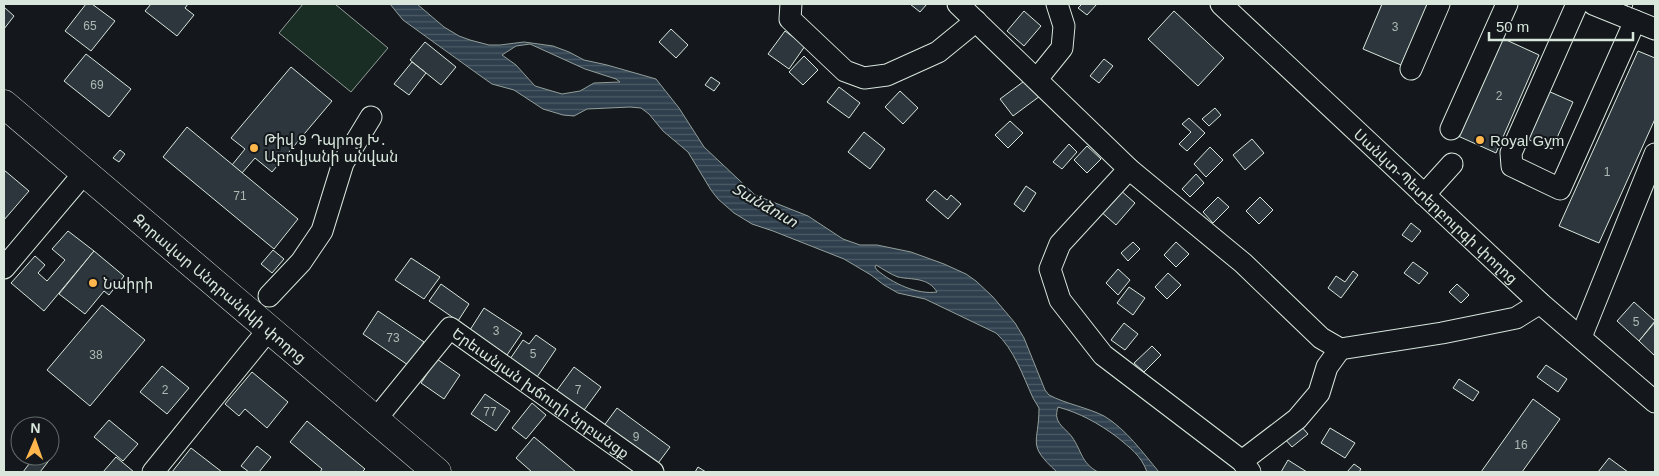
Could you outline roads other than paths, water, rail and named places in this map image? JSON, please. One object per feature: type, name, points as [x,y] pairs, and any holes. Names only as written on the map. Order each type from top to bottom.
[{"type":"highway","name":"Զորավար Անդրանիկի փողոց","points":[[4,104],[437,472]]},
{"type":"street","points":[[791,4],[790,19],[845,71],[864,78],[887,75],[938,52],[969,10],[1129,169],[1243,263],[1321,338],[1340,349],[1442,333],[1516,318],[1540,303]]},
{"type":"street","points":[[1037,79],[1062,48],[1064,26],[1057,4]]},
{"type":"street","points":[[1411,69],[1439,4]]},
{"type":"street","points":[[1451,129],[1507,4]]},
{"type":"street","points":[[1577,4],[1510,153],[1512,166],[1560,189],[1635,21]]},
{"type":"street","points":[[1593,4],[1655,29]]},
{"type":"street","name":"Սանկտ-Պետերբուրգի փողոց","points":[[1229,7],[1540,303],[1655,402]]},
{"type":"street","points":[[269,296],[301,262],[322,231],[343,164],[370,117]]},
{"type":"street","points":[[1424,194],[1452,164]]},
{"type":"street","points":[[1581,337],[1653,167]]},
{"type":"street","points":[[1129,169],[1060,244],[1050,269],[1060,300],[1103,355],[1246,467],[1296,419],[1318,393],[1328,367],[1340,349]]},
{"type":"street","points":[[4,268],[85,172]]},
{"type":"street","name":"Երեւանյան խճուղի նրբանցք","points":[[376,419],[450,328],[653,472]]},
{"type":"street","points":[[153,472],[269,329]]},
{"type":"water","name":"Տանձուտ","points":[[390,4],[417,4],[444,27],[470,40],[489,45],[524,42],[553,46],[584,60],[656,79],[679,108],[704,147],[755,195],[808,216],[843,239],[860,245],[877,245],[911,252],[944,264],[976,281],[993,297],[1015,323],[1024,338],[1045,390],[1049,395],[1097,413],[1112,421],[1134,442],[1159,472],[1147,472],[1135,452],[1103,427],[1081,415],[1058,407],[1058,421],[1072,437],[1088,465],[1098,472],[1057,472],[1041,455],[1036,443],[1039,408],[1013,355],[996,333],[925,299],[898,293],[844,259],[752,224],[734,213],[711,190],[688,152],[663,131],[649,114],[641,108],[587,109],[574,116],[543,109],[514,90],[492,84],[403,20]],"holes":[[[530,44],[585,69],[620,82],[594,83],[580,91],[562,94],[535,86],[516,65],[502,55],[516,46]],[[876,265],[898,277],[924,281],[937,292],[921,292],[905,287],[883,275],[877,270]]]},
{"type":"place","name":"Royal Gym","points":[[1480,140]]},
{"type":"place","name":"Թիվ 9 Դպրոց Խ․ Աբովյանի անվան","points":[[254,148]]},
{"type":"place","name":"Նաիրի","points":[[93,283]]}]
